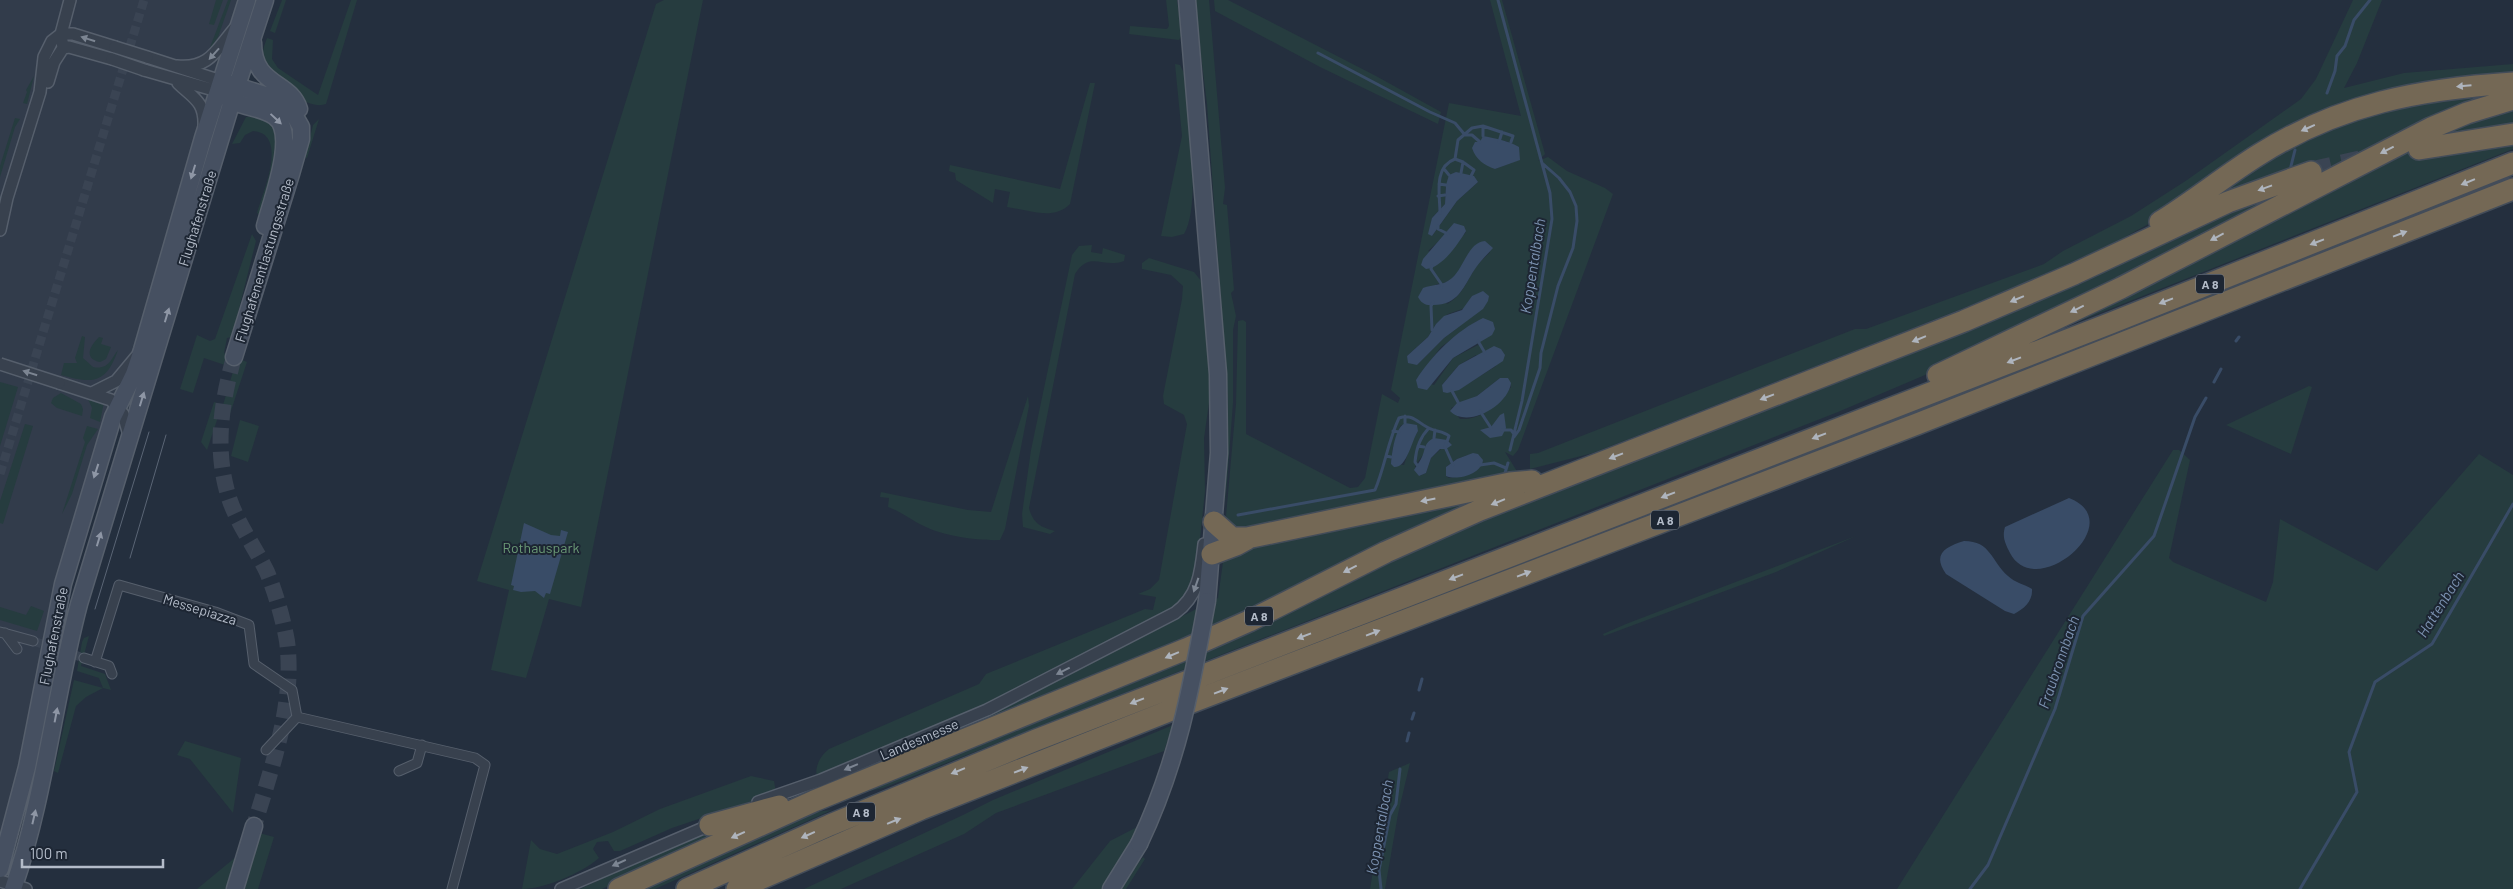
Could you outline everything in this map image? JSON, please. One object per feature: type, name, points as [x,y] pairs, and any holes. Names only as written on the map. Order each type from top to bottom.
[{"type":"highway","points":[[2109,258],[2135,236],[2172,214],[2239,167],[2279,143],[2320,123],[2352,110],[2406,95],[2449,88],[2513,83]]},
{"type":"highway","name":"A 8","points":[[1906,401],[1926,380],[2121,288],[2396,145],[2467,113],[2513,98]]},
{"type":"highway","points":[[2419,149],[2513,134]]},
{"type":"highway","name":"A 8","points":[[688,889],[830,825],[1036,740],[2513,164]]},
{"type":"highway","name":"A 8","points":[[814,801],[1186,650],[1416,538],[1559,478],[1964,321],[2109,258],[2228,202],[2311,172]]},
{"type":"highway","name":"A 8","points":[[737,889],[912,813],[1172,710],[1926,420],[2513,189]]},
{"type":"highway","points":[[1214,522],[1232,538],[1247,538],[1510,483],[1559,478]]},
{"type":"highway","points":[[1212,554],[1236,545],[1247,538]]},
{"type":"highway","points":[[710,826],[758,811],[814,801]]},
{"type":"highway","points":[[619,889],[814,801]]},
{"type":"main road","name":"Flughafenstraße","points":[[0,869],[27,767],[63,584],[103,450],[118,406],[134,374],[142,350],[203,138],[247,0]]},
{"type":"main road","name":"Flughafenstraße","points":[[14,886],[25,853],[43,781],[72,632],[130,436],[235,94],[266,0]]},
{"type":"main road","points":[[1111,889],[1139,844],[1158,804],[1176,751],[1189,698],[1207,601],[1212,554],[1219,453],[1218,374],[1187,0]]},
{"type":"main road","points":[[256,29],[254,56],[259,68],[269,80],[294,100],[300,112],[300,122]]},
{"type":"main road","name":"Flughafenentlastungsstraße","points":[[219,86],[274,116],[282,123],[285,136],[284,151],[250,280],[234,357],[301,139],[300,122],[278,101],[235,94]]},
{"type":"main road","points":[[103,450],[108,451],[120,471]]},
{"type":"main road","points":[[234,889],[254,826]]},
{"type":"street","points":[[28,129],[36,120],[54,62],[62,48],[61,34],[70,0]]},
{"type":"street","points":[[177,66],[196,67],[209,59],[240,22]]},
{"type":"street","points":[[0,230],[40,92],[45,52],[52,41],[61,34],[73,34],[177,66],[219,86]]},
{"type":"street","points":[[62,48],[68,47],[173,78],[219,86]]},
{"type":"street","points":[[173,78],[199,101],[204,120],[203,138]]},
{"type":"street","points":[[92,393],[116,381],[142,350]]},
{"type":"street","points":[[0,364],[105,397],[118,406],[126,421],[130,436]]},
{"type":"street","name":"Landesmesse","points":[[561,889],[710,826],[744,807],[821,780],[987,710],[1175,613],[1185,605],[1198,583],[1205,537],[1214,522]]},
{"type":"street","name":"Messepiazza","points":[[96,662],[119,585],[214,612],[249,625],[254,664],[292,690],[297,716]]},
{"type":"street","points":[[3,632],[33,641]]},
{"type":"street","points":[[3,632],[17,650]]},
{"type":"street","points":[[84,658],[109,666],[112,674]]},
{"type":"street","points":[[266,750],[297,716],[475,758],[485,765],[452,889]]},
{"type":"street","points":[[400,771],[416,763],[422,745]]},
{"type":"shaded area","points":[[0,0],[247,0],[113,417],[0,869]]},
{"type":"green space","points":[[216,0],[223,0],[214,25],[209,24]]},
{"type":"green space","points":[[228,0],[231,0],[218,37],[209,50]]},
{"type":"green space","points":[[282,0],[286,0],[275,33],[270,31]]},
{"type":"green space","points":[[351,0],[357,0],[326,104],[308,103],[288,91],[266,65],[263,54],[267,38],[273,40],[272,59],[278,68],[318,95]]},
{"type":"green space","name":"Rothauspark","points":[[664,0],[703,0],[581,607],[549,599],[526,678],[491,670],[509,590],[477,581],[656,4]]},
{"type":"green space","points":[[1166,0],[1177,0],[1182,34],[1179,40],[1129,34],[1130,26],[1167,29],[1169,26]]},
{"type":"green space","points":[[1194,0],[1209,0],[1225,188],[1223,204],[1227,205],[1234,290],[1231,293],[1236,316],[1233,330],[1233,403],[1225,508],[1228,402],[1207,104]]},
{"type":"green space","points":[[1214,0],[1228,0],[1376,76],[1441,112],[1438,124],[1320,67],[1215,11]]},
{"type":"green space","points":[[1490,0],[1502,0],[1545,154],[1538,161],[1548,157],[1567,171],[1605,188],[1613,194],[1518,450],[1513,456],[1505,452],[1518,473],[1240,531],[1228,522],[1226,516],[1236,404],[1238,321],[1243,320],[1246,322],[1246,434],[1350,488],[1358,487],[1365,478],[1382,394],[1398,403],[1400,398],[1391,390],[1449,103],[1521,116]],"holes":[[[1491,138],[1499,142],[1507,141],[1513,162],[1495,169],[1480,142]],[[1478,182],[1457,201],[1432,236],[1432,218],[1445,204],[1446,185]],[[1466,232],[1445,257],[1428,251],[1440,240]],[[1476,245],[1490,252],[1476,267],[1460,294],[1447,304],[1436,284],[1450,280],[1460,270]],[[1472,296],[1475,314],[1444,338],[1417,365],[1407,356],[1428,337],[1436,324],[1448,314],[1465,308]],[[1477,321],[1480,344],[1453,358],[1434,385],[1416,380],[1441,347]],[[1476,355],[1496,366],[1458,390],[1442,385],[1459,365]],[[1500,378],[1508,378],[1511,387],[1497,403],[1479,416],[1460,419],[1451,408],[1477,396]],[[1401,425],[1418,431],[1412,441],[1404,465],[1391,464],[1393,447]],[[1450,441],[1446,449],[1441,449],[1431,458],[1426,473],[1419,476],[1415,466],[1422,456]],[[1468,455],[1463,476],[1449,478],[1446,476],[1446,467],[1457,459]]]},
{"type":"green space","points":[[2353,0],[2382,0],[2357,63],[2344,88],[2404,73],[2513,64],[2513,78],[2385,94],[2114,243],[2007,291],[1593,453],[1530,469],[1530,454],[1538,453],[1855,329],[1866,329],[2044,264],[2063,251],[2131,216],[2187,180],[2301,99],[2316,79]]},
{"type":"green space","points":[[1175,64],[1180,65],[1185,75],[1193,180],[1189,220],[1184,234],[1172,237],[1161,236],[1182,136]]},
{"type":"green space","points":[[34,76],[27,104],[23,103],[26,90]]},
{"type":"green space","points":[[1090,83],[1095,83],[1070,204],[1063,209],[1056,212],[1040,213],[1007,207],[1010,192],[995,189],[993,203],[956,180],[955,173],[949,171],[950,165],[1060,189]]},
{"type":"green space","points":[[2513,89],[1965,358],[1838,412],[883,788],[861,793],[1375,563],[2179,219],[2231,178],[2356,114]]},
{"type":"green space","points":[[2513,105],[2513,149],[2052,332],[2428,136]]},
{"type":"green space","points":[[258,116],[274,121],[280,143],[262,217],[257,213],[271,165],[272,153],[270,142],[264,135],[253,131],[245,135],[240,143],[232,144],[246,117]]},
{"type":"green space","points":[[15,118],[20,119],[15,127],[0,177],[0,166]]},
{"type":"green space","points":[[319,119],[307,158],[305,157],[313,125]]},
{"type":"green space","points":[[252,234],[256,241],[232,337],[227,338],[224,353],[247,362],[229,417],[219,414],[207,450],[201,442],[214,402],[223,405],[234,368],[204,358],[193,393],[180,389],[197,335],[210,341],[215,339]]},
{"type":"green space","points":[[1092,245],[1091,252],[1102,254],[1103,248],[1125,255],[1124,261],[1116,263],[1092,261],[1086,263],[1075,274],[1029,508],[1038,524],[1055,531],[1050,534],[1023,527],[1022,514],[1031,450],[1072,255],[1079,246]]},
{"type":"green space","points":[[1149,258],[1194,272],[1202,282],[1210,372],[1209,403],[1204,438],[1205,491],[1196,578],[1181,605],[984,707],[817,777],[816,769],[819,761],[829,749],[979,684],[986,674],[1145,609],[1153,610],[1156,597],[1138,594],[1150,589],[1159,580],[1187,424],[1184,415],[1164,404],[1163,396],[1183,286],[1171,275],[1142,269],[1142,263]]},
{"type":"green space","points":[[82,336],[85,337],[83,358],[93,367],[98,368],[106,365],[118,350],[109,370],[97,379],[82,380],[61,375],[64,363],[77,363],[75,358]]},
{"type":"green space","points":[[99,337],[103,338],[101,344],[111,347],[106,359],[100,362],[91,358],[90,355],[93,344]]},
{"type":"green space","points":[[0,382],[18,387],[0,446]]},
{"type":"green space","points":[[2309,386],[2312,387],[2291,454],[2226,425]]},
{"type":"green space","points":[[61,393],[81,404],[83,409],[82,416],[57,408],[51,403],[53,398]]},
{"type":"green space","points":[[1028,396],[1029,406],[1005,529],[1000,540],[983,540],[942,533],[921,525],[888,507],[889,498],[880,497],[881,492],[968,510],[991,512]]},
{"type":"green space","points":[[87,397],[104,402],[100,422],[90,418],[92,408]]},
{"type":"green space","points":[[240,420],[259,426],[248,462],[231,456]]},
{"type":"green space","points":[[25,424],[33,426],[3,524],[0,523],[0,501]]},
{"type":"green space","points":[[87,426],[98,429],[87,445],[72,494],[62,514],[85,442],[83,438]]},
{"type":"green space","points":[[2173,450],[2179,450],[2190,460],[2169,558],[2173,562],[2266,602],[2273,582],[2280,519],[2377,571],[2479,454],[2513,475],[2513,889],[1897,889]]},
{"type":"green space","points":[[1503,491],[1246,615],[1181,644],[1048,697],[981,721],[979,719],[1218,598],[1223,562],[1232,550]]},
{"type":"green space","points":[[1856,536],[1776,572],[1604,636],[1603,634],[1626,624]]},
{"type":"green space","points":[[31,606],[44,611],[37,631],[0,620],[0,607],[26,615]]},
{"type":"green space","points":[[89,636],[81,666],[105,674],[111,690],[103,688],[99,678],[77,671],[82,642],[84,638]]},
{"type":"green space","points":[[74,680],[103,688],[86,697],[76,706],[58,773],[54,771]]},
{"type":"green space","points":[[1173,725],[1164,751],[996,813],[964,834],[841,889],[804,889],[993,800]]},
{"type":"green space","points":[[185,741],[241,758],[233,813],[190,759],[177,755]]},
{"type":"green space","points":[[1410,763],[1398,814],[1385,889],[1370,889],[1389,772]]},
{"type":"green space","points":[[751,776],[774,781],[776,793],[672,828],[620,851],[614,851],[608,841],[597,842],[593,849],[599,858],[592,864],[552,883],[522,889],[531,840],[540,849],[557,854],[613,832],[660,809]]},
{"type":"green space","points":[[832,810],[655,889],[635,889],[805,813]]},
{"type":"green space","points":[[766,815],[602,889],[580,889],[688,838]]},
{"type":"green space","points":[[1141,825],[1111,880],[1102,889],[1072,889],[1110,841]]},
{"type":"green space","points":[[259,833],[274,837],[258,889],[242,889]]},
{"type":"green space","points":[[237,856],[227,889],[197,889]]},
{"type":"green space","points":[[1143,857],[1145,859],[1126,889],[1118,889]]},
{"type":"water","points":[[1483,136],[1506,141],[1519,147],[1520,160],[1495,169],[1484,164],[1478,159],[1472,148],[1475,142],[1480,142]]},
{"type":"water","points":[[1456,172],[1474,176],[1478,182],[1457,201],[1432,236],[1428,234],[1432,218],[1445,204],[1446,185],[1449,175]]},
{"type":"water","points":[[1454,223],[1464,226],[1466,231],[1444,260],[1432,268],[1426,269],[1421,265],[1423,259]]},
{"type":"water","points":[[1485,241],[1493,248],[1477,266],[1455,298],[1449,302],[1433,305],[1421,301],[1418,297],[1423,288],[1449,281],[1456,274],[1474,246],[1479,242]]},
{"type":"water","points":[[1483,291],[1489,296],[1483,309],[1444,338],[1417,365],[1408,363],[1407,356],[1428,337],[1436,324],[1444,316],[1462,310],[1472,296]]},
{"type":"water","points":[[1483,318],[1493,322],[1495,329],[1492,335],[1453,358],[1427,390],[1418,388],[1416,380],[1445,344],[1464,329]]},
{"type":"water","points":[[1494,346],[1501,349],[1505,355],[1503,361],[1459,390],[1443,392],[1442,385],[1459,365]]},
{"type":"water","points":[[1500,378],[1508,378],[1511,383],[1503,400],[1495,407],[1476,416],[1466,417],[1457,416],[1450,411],[1457,403],[1477,396]]},
{"type":"water","points":[[1504,413],[1506,428],[1502,436],[1490,438],[1480,430],[1491,427],[1500,415]]},
{"type":"water","points":[[1405,423],[1417,425],[1418,431],[1405,459],[1398,466],[1394,467],[1391,464],[1395,441],[1399,430]]},
{"type":"water","points":[[1434,438],[1447,440],[1452,445],[1446,449],[1440,449],[1431,458],[1426,473],[1419,476],[1414,470],[1421,459],[1426,444]]},
{"type":"water","points":[[1473,453],[1478,454],[1483,460],[1482,465],[1474,473],[1456,478],[1446,476],[1446,467],[1457,459]]},
{"type":"water","points":[[2069,498],[2085,509],[2090,524],[2084,539],[2072,553],[2056,564],[2039,569],[2023,566],[2010,553],[2004,537],[2005,527]]},
{"type":"water","points":[[524,523],[551,535],[560,536],[561,530],[568,532],[550,594],[546,593],[544,598],[535,591],[521,592],[513,590],[514,586],[511,585]]},
{"type":"water","points":[[1964,541],[1980,544],[1990,553],[2008,576],[2032,589],[2029,601],[2021,610],[2014,614],[2005,611],[1946,574],[1940,561],[1943,552],[1951,546]]},
{"type":"waterway","name":"Koppentalbach","points":[[1498,0],[1550,193],[1552,219],[1522,401],[1510,450]]},
{"type":"waterway","points":[[2327,93],[2335,71],[2337,56],[2345,46],[2354,20],[2370,0]]},
{"type":"waterway","points":[[1318,53],[1430,112],[1455,123],[1465,135],[1472,135],[1480,142]]},
{"type":"waterway","points":[[1483,126],[1483,136]]},
{"type":"waterway","points":[[1440,213],[1439,183],[1443,168],[1455,159],[1458,140],[1472,128],[1483,126],[1513,136],[1511,142]]},
{"type":"waterway","points":[[1499,142],[1502,132]]},
{"type":"waterway","points":[[2290,170],[2295,150]]},
{"type":"waterway","points":[[1455,159],[1463,162],[1461,173]]},
{"type":"waterway","points":[[1463,162],[1474,170],[1471,176]]},
{"type":"waterway","points":[[1514,437],[1519,430],[1540,368],[1541,353],[1558,286],[1573,248],[1577,221],[1576,206],[1570,192],[1559,178],[1542,163]]},
{"type":"waterway","points":[[1444,169],[1449,175]]},
{"type":"waterway","points":[[1439,184],[1446,185]]},
{"type":"waterway","points":[[1438,196],[1445,195]]},
{"type":"waterway","points":[[1438,226],[1438,229],[1448,234]]},
{"type":"waterway","points":[[1432,266],[1431,269],[1442,285],[1441,288]]},
{"type":"waterway","points":[[1432,330],[1431,306],[1433,302]]},
{"type":"waterway","name":"Fraubronnbach","points":[[2236,341],[2239,337]]},
{"type":"waterway","points":[[1478,341],[1485,353]]},
{"type":"waterway","name":"Fraubronnbach","points":[[2214,382],[2221,369]]},
{"type":"waterway","points":[[1452,391],[1459,404]]},
{"type":"waterway","name":"Fraubronnbach","points":[[1970,889],[1988,865],[2055,709],[2083,616],[2154,536],[2195,417],[2206,398]]},
{"type":"waterway","points":[[1480,411],[1491,428]]},
{"type":"waterway","points":[[1405,416],[1405,423]]},
{"type":"waterway","points":[[1238,515],[1375,490],[1399,418],[1412,418],[1433,430],[1449,436],[1445,447],[1453,465]]},
{"type":"waterway","points":[[1417,465],[1415,462],[1417,448],[1423,435],[1429,428]]},
{"type":"waterway","points":[[1434,438],[1435,430]]},
{"type":"waterway","points":[[1502,430],[1511,430],[1514,434]]},
{"type":"waterway","points":[[1393,431],[1399,432]]},
{"type":"waterway","points":[[1418,446],[1424,447]]},
{"type":"waterway","points":[[1386,456],[1391,457]]},
{"type":"waterway","points":[[1480,465],[1494,463],[1506,468]]},
{"type":"waterway","name":"Koppentalbach","points":[[1505,473],[1508,463]]},
{"type":"waterway","name":"Hattenbach","points":[[2300,889],[2357,792],[2349,752],[2375,682],[2432,644],[2513,504]]},
{"type":"waterway","name":"Koppentalbach","points":[[1419,690],[1422,679]]},
{"type":"waterway","name":"Koppentalbach","points":[[1412,719],[1414,713]]},
{"type":"waterway","name":"Koppentalbach","points":[[1407,741],[1409,733]]},
{"type":"waterway","name":"Koppentalbach","points":[[1381,889],[1379,870],[1390,815],[1396,804],[1400,769]]},
{"type":"tunnel","points":[[0,474],[144,0]]},
{"type":"tunnel","points":[[2311,172],[2360,161]]},
{"type":"tunnel","points":[[234,357],[221,427],[224,480],[233,508],[267,572],[279,606],[287,641],[289,665],[285,712],[254,826]]},
{"type":"tunnel","points":[[33,641],[84,658]]},
{"type":"tram line","points":[[95,609],[149,432]]},
{"type":"tram line","points":[[130,558],[166,435]]}]
